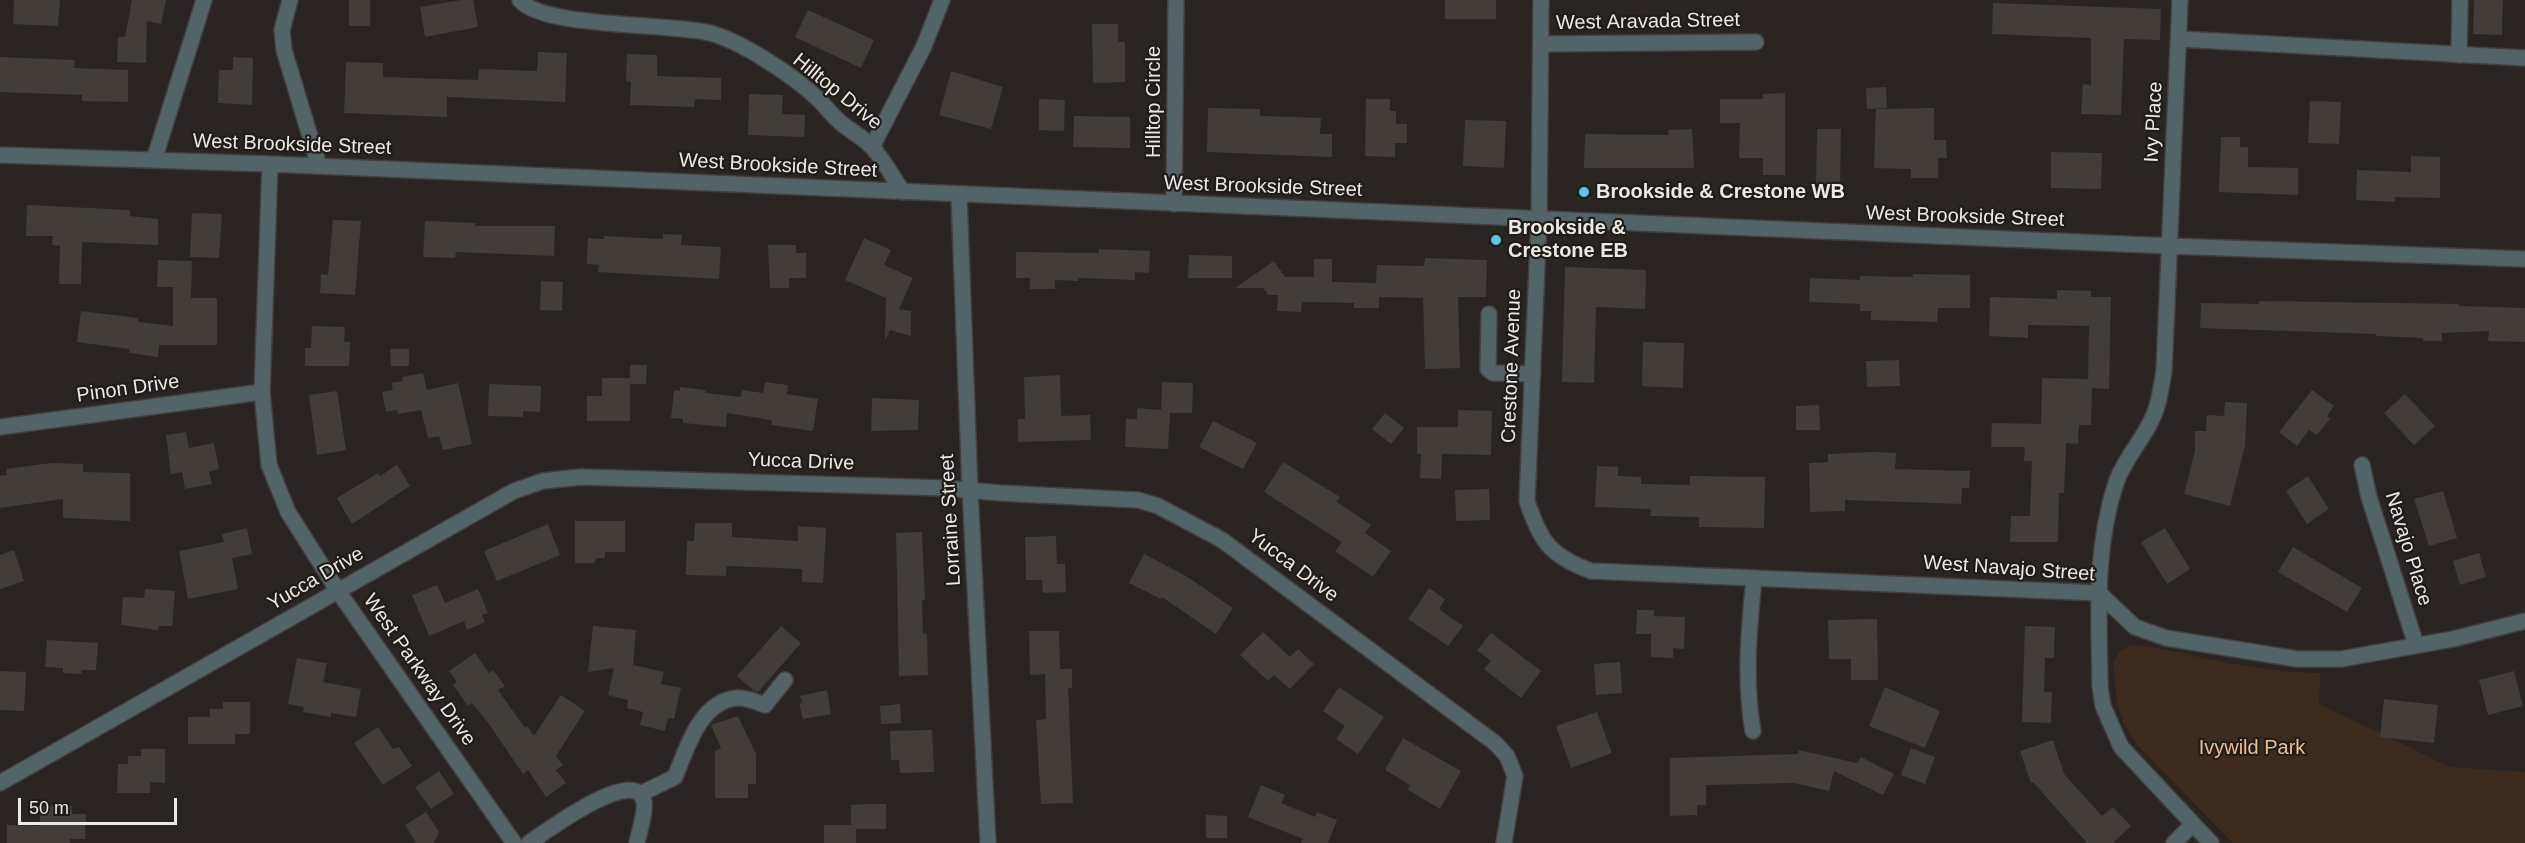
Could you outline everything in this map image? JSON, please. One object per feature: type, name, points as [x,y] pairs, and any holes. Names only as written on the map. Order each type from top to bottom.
[{"type":"street","points":[[154,160],[204,0]]},
{"type":"street","points":[[290,0],[282,30],[284,50],[319,166]]},
{"type":"street","name":"Hilltop Drive","points":[[520,0],[525,6],[565,18],[678,28],[710,33],[735,43],[807,91],[840,122],[872,147],[903,192]]},
{"type":"street","points":[[872,147],[924,46],[942,0]]},
{"type":"street","name":"Hilltop Circle","points":[[1174,204],[1176,0]]},
{"type":"street","name":"Crestone Avenue","points":[[1541,0],[1539,219],[1527,501],[1537,529],[1550,548]]},
{"type":"street","name":"Ivy Place","points":[[2180,0],[2164,370],[2159,399],[2151,421],[2117,479],[2107,512],[2100,547],[2100,686],[2103,706],[2121,747],[2211,843]]},
{"type":"street","points":[[2459,55],[2460,0]]},
{"type":"street","points":[[2179,39],[2525,58]]},
{"type":"street","name":"West Aravada Street","points":[[1541,44],[1756,42]]},
{"type":"street","name":"West Brookside Street","points":[[0,155],[319,166],[959,195],[2525,259]]},
{"type":"street","name":"West Parkway Drive","points":[[270,164],[262,392],[269,465],[288,512],[338,591],[514,843]]},
{"type":"street","name":"Lorraine Street","points":[[959,195],[970,490],[988,843]]},
{"type":"street","points":[[1489,314],[1488,369],[1493,373],[1533,374]]},
{"type":"street","name":"Pinon Drive","points":[[0,427],[262,392]]},
{"type":"street","name":"Navajo Place","points":[[2362,465],[2369,497],[2416,645]]},
{"type":"street","name":"Yucca Drive","points":[[0,783],[514,491],[543,481],[581,477],[970,490],[1138,500],[1158,506],[1222,540],[1495,743],[1507,756],[1515,776],[1504,843]]},
{"type":"street","name":"West Navajo Street","points":[[1550,548],[1566,562],[1591,571],[2099,593],[2135,627],[2166,638],[2296,659],[2341,659],[2525,621]]},
{"type":"street","points":[[1753,731],[1748,704],[1748,666],[1754,578]]},
{"type":"street","points":[[640,794],[675,777],[693,735],[708,712],[720,703],[738,698],[765,705],[785,680]]},
{"type":"street","points":[[529,843],[590,803],[625,789],[635,790],[644,802],[637,843]]},
{"type":"street","points":[[2174,843],[2192,825]]},
{"type":"green space","name":"Ivywild Park","points":[[2130,645],[2146,646],[2254,667],[2320,673],[2319,704],[2450,767],[2525,772],[2525,843],[2233,843],[2139,747],[2124,724],[2117,702],[2113,663],[2119,652]]},
{"type":"building","points":[[14,0],[60,0],[58,26],[13,24]]},
{"type":"building","points":[[132,0],[166,0],[161,24],[147,21],[146,63],[117,62],[118,37],[125,37]]},
{"type":"building","points":[[349,0],[370,0],[370,26],[349,26]]},
{"type":"building","points":[[473,0],[478,27],[425,37],[420,7]]},
{"type":"building","points":[[1445,0],[1496,0],[1496,19],[1445,19]]},
{"type":"building","points":[[2474,0],[2503,0],[2502,35],[2473,34]]},
{"type":"building","points":[[1993,3],[2161,9],[2160,40],[2124,39],[2121,115],[2081,114],[2083,84],[2091,85],[2091,38],[1992,34]]},
{"type":"building","points":[[808,10],[874,40],[861,68],[795,37]]},
{"type":"building","points":[[1092,24],[1118,24],[1118,42],[1125,42],[1125,82],[1093,83]]},
{"type":"building","points":[[538,52],[567,53],[565,102],[447,97],[447,117],[344,113],[346,62],[383,63],[383,77],[478,80],[479,69],[537,71]]},
{"type":"building","points":[[627,54],[657,55],[657,76],[721,78],[721,100],[695,99],[694,107],[630,105],[631,82],[626,81]]},
{"type":"building","points":[[0,57],[75,60],[74,68],[128,70],[128,102],[82,101],[82,95],[0,92]]},
{"type":"building","points":[[233,57],[253,58],[252,105],[218,103],[219,70],[233,70]]},
{"type":"building","points":[[951,71],[1003,87],[991,129],[939,115]]},
{"type":"building","points":[[1886,87],[1887,108],[1867,109],[1866,88]]},
{"type":"building","points":[[1785,93],[1785,175],[1763,175],[1763,158],[1739,158],[1740,123],[1720,123],[1720,99],[1763,99],[1763,94]]},
{"type":"building","points":[[749,94],[783,95],[782,114],[805,115],[804,137],[748,135]]},
{"type":"building","points":[[1039,99],[1065,100],[1064,131],[1039,130]]},
{"type":"building","points":[[1366,99],[1390,99],[1390,111],[1396,111],[1396,124],[1407,124],[1407,143],[1395,143],[1395,157],[1365,156]]},
{"type":"building","points":[[2310,101],[2341,102],[2339,144],[2308,143]]},
{"type":"building","points":[[1208,108],[1260,109],[1260,116],[1321,118],[1320,134],[1332,134],[1332,157],[1207,152]]},
{"type":"building","points":[[1934,108],[1934,140],[1946,140],[1947,158],[1938,158],[1938,178],[1911,178],[1911,169],[1874,168],[1876,109]]},
{"type":"building","points":[[1074,116],[1130,117],[1130,148],[1073,147]]},
{"type":"building","points":[[1465,120],[1506,121],[1504,168],[1463,166]]},
{"type":"building","points":[[1692,129],[1694,168],[1584,168],[1585,134],[1669,135],[1668,130]]},
{"type":"building","points":[[1817,129],[1841,129],[1840,186],[1816,185]]},
{"type":"building","points":[[2221,137],[2240,137],[2240,147],[2248,147],[2248,167],[2298,168],[2298,195],[2219,192]]},
{"type":"building","points":[[2051,152],[2102,153],[2101,189],[2051,188]]},
{"type":"building","points":[[2411,156],[2440,157],[2440,198],[2395,197],[2395,202],[2356,200],[2357,170],[2411,172]]},
{"type":"building","points":[[27,205],[130,210],[130,216],[158,219],[158,245],[82,242],[81,284],[59,284],[60,246],[52,245],[53,236],[26,236]]},
{"type":"building","points":[[192,213],[222,214],[219,258],[190,257]]},
{"type":"building","points":[[333,220],[361,221],[355,295],[320,293],[321,274],[328,275]]},
{"type":"building","points":[[425,221],[475,223],[475,226],[555,226],[554,256],[456,252],[455,258],[423,257]]},
{"type":"building","points":[[663,234],[682,235],[681,245],[721,247],[719,279],[598,272],[599,265],[587,264],[588,238],[604,239],[604,236],[663,239]]},
{"type":"building","points":[[864,238],[891,250],[884,265],[913,278],[899,309],[911,311],[911,336],[890,330],[885,340],[886,298],[845,280]]},
{"type":"building","points":[[768,245],[796,245],[796,253],[806,253],[806,278],[789,278],[789,288],[770,288]]},
{"type":"building","points":[[1099,249],[1150,251],[1149,273],[1135,272],[1135,280],[1078,278],[1078,281],[1055,280],[1055,289],[1030,289],[1030,278],[1016,278],[1016,252],[1099,253]]},
{"type":"building","points":[[1189,255],[1232,256],[1232,278],[1188,278]]},
{"type":"building","points":[[1425,258],[1487,260],[1486,297],[1458,297],[1460,368],[1425,369],[1423,298],[1379,297],[1379,308],[1354,308],[1354,303],[1302,302],[1301,312],[1277,311],[1278,295],[1268,295],[1263,288],[1235,288],[1274,261],[1285,277],[1314,277],[1314,259],[1332,259],[1332,282],[1376,283],[1377,265],[1424,266]]},
{"type":"building","points":[[158,260],[192,261],[191,298],[217,298],[217,345],[159,345],[158,357],[130,353],[129,349],[77,342],[81,311],[138,318],[138,322],[173,326],[173,287],[157,287]]},
{"type":"building","points":[[1565,267],[1646,270],[1645,309],[1596,307],[1594,383],[1562,382]]},
{"type":"building","points":[[1913,274],[1970,275],[1970,308],[1938,308],[1937,322],[1871,320],[1871,311],[1860,311],[1860,304],[1809,302],[1810,278],[1860,280],[1860,276],[1913,277]]},
{"type":"building","points":[[541,281],[563,282],[562,311],[540,310]]},
{"type":"building","points":[[2057,290],[2091,291],[2091,297],[2111,297],[2109,389],[2092,388],[2091,425],[2079,425],[2078,444],[2066,443],[2064,493],[2059,493],[2058,542],[2010,542],[2011,516],[2030,516],[2032,461],[2024,461],[2025,447],[1991,447],[1992,423],[2041,424],[2042,378],[2088,379],[2089,326],[2028,325],[2028,338],[1989,336],[1990,297],[2057,299]]},
{"type":"building","points":[[2259,301],[2459,304],[2459,306],[2525,308],[2525,342],[2488,341],[2489,331],[2442,333],[2442,341],[2423,341],[2423,338],[2376,336],[2376,334],[2200,328],[2201,303],[2259,304]]},
{"type":"building","points":[[312,326],[345,327],[344,342],[350,342],[349,366],[305,366],[305,348],[311,348]]},
{"type":"building","points":[[1643,342],[1684,343],[1683,388],[1642,386]]},
{"type":"building","points":[[390,349],[409,349],[409,366],[391,366]]},
{"type":"building","points":[[1899,360],[1900,386],[1867,387],[1866,361]]},
{"type":"building","points":[[630,365],[647,365],[646,384],[630,384],[630,421],[587,421],[587,396],[602,396],[602,378],[630,378]]},
{"type":"building","points":[[423,373],[427,390],[458,383],[472,444],[443,450],[439,436],[428,438],[421,410],[398,414],[397,410],[386,412],[382,392],[393,390],[391,383],[403,381],[402,377]]},
{"type":"building","points":[[1060,375],[1061,416],[1090,415],[1091,440],[1018,442],[1018,419],[1025,419],[1024,377]]},
{"type":"building","points":[[765,382],[788,385],[787,394],[818,399],[813,431],[771,425],[772,421],[727,413],[726,427],[683,423],[683,419],[671,418],[674,390],[680,391],[680,387],[706,390],[705,393],[741,397],[742,390],[763,393]]},
{"type":"building","points":[[1162,382],[1193,383],[1192,413],[1170,413],[1168,449],[1125,447],[1126,419],[1137,419],[1137,408],[1161,410]]},
{"type":"building","points":[[489,384],[541,386],[540,412],[523,411],[523,417],[488,416]]},
{"type":"building","points":[[2312,390],[2334,406],[2327,416],[2330,419],[2317,435],[2309,430],[2297,446],[2279,432]]},
{"type":"building","points":[[337,391],[346,450],[317,455],[309,395]]},
{"type":"building","points":[[2405,394],[2435,426],[2414,445],[2384,413]]},
{"type":"building","points":[[872,398],[919,400],[918,430],[871,431]]},
{"type":"building","points":[[2225,402],[2247,403],[2245,446],[2230,506],[2184,494],[2195,451],[2195,431],[2206,431],[2207,415],[2224,416]]},
{"type":"building","points":[[1819,405],[1820,430],[1796,430],[1796,406]]},
{"type":"building","points":[[1458,410],[1492,411],[1491,455],[1442,454],[1441,479],[1420,478],[1421,454],[1417,454],[1417,427],[1458,427]]},
{"type":"building","points":[[1385,413],[1404,428],[1391,444],[1372,429]]},
{"type":"building","points":[[1213,421],[1257,443],[1243,469],[1199,447]]},
{"type":"building","points":[[186,432],[189,448],[214,443],[219,469],[209,472],[212,484],[185,489],[182,472],[171,474],[166,435]]},
{"type":"building","points":[[1896,453],[1895,469],[1970,471],[1969,488],[1962,488],[1961,504],[1845,500],[1845,511],[1810,512],[1809,463],[1828,462],[1828,454]]},
{"type":"building","points":[[1283,462],[1340,497],[1337,502],[1371,525],[1365,533],[1391,551],[1373,577],[1335,551],[1342,542],[1264,492]]},
{"type":"building","points":[[51,463],[83,464],[83,472],[130,473],[130,521],[63,518],[63,499],[0,508],[0,476],[7,475],[6,469]]},
{"type":"building","points":[[397,465],[410,486],[352,524],[337,498],[378,473],[380,476]]},
{"type":"building","points":[[1597,466],[1618,467],[1618,476],[1641,477],[1641,484],[1690,485],[1690,476],[1765,477],[1764,528],[1699,527],[1699,517],[1650,516],[1651,509],[1595,507]]},
{"type":"building","points":[[2308,476],[2329,509],[2307,524],[2286,491]]},
{"type":"building","points":[[1489,489],[1490,520],[1456,521],[1455,490]]},
{"type":"building","points":[[2443,491],[2457,538],[2429,546],[2414,499]]},
{"type":"building","points":[[575,521],[625,521],[625,552],[605,552],[605,558],[597,558],[594,563],[575,563]]},
{"type":"building","points":[[695,523],[732,523],[732,537],[798,541],[798,526],[826,528],[823,583],[802,582],[802,569],[727,566],[726,576],[686,575],[687,541],[694,541]]},
{"type":"building","points":[[548,524],[560,555],[497,581],[484,551]]},
{"type":"building","points":[[247,528],[252,554],[232,558],[238,589],[188,599],[179,551],[224,542],[222,534]]},
{"type":"building","points":[[2165,528],[2190,569],[2167,584],[2141,542]]},
{"type":"building","points":[[922,532],[925,600],[922,600],[923,634],[927,633],[928,675],[899,676],[896,533]]},
{"type":"building","points":[[1056,536],[1057,564],[1065,564],[1066,592],[1043,593],[1042,580],[1026,580],[1025,537]]},
{"type":"building","points":[[2293,547],[2362,588],[2347,612],[2278,572]]},
{"type":"building","points":[[14,550],[24,581],[0,589],[0,555]]},
{"type":"building","points":[[2479,553],[2486,577],[2460,585],[2453,561]]},
{"type":"building","points":[[1144,554],[1186,576],[1233,608],[1216,634],[1162,597],[1161,599],[1129,583]]},
{"type":"building","points":[[437,585],[445,603],[478,589],[488,613],[482,615],[485,622],[467,630],[464,621],[429,636],[412,595]]},
{"type":"building","points":[[1429,588],[1445,599],[1439,609],[1463,626],[1448,646],[1408,619]]},
{"type":"building","points":[[145,589],[175,591],[172,626],[159,626],[158,630],[121,625],[123,597],[144,598]]},
{"type":"building","points":[[1637,610],[1654,610],[1654,616],[1685,617],[1684,649],[1673,648],[1673,658],[1651,657],[1651,634],[1636,634]]},
{"type":"building","points":[[1877,619],[1878,680],[1851,680],[1851,659],[1829,659],[1828,620]]},
{"type":"building","points":[[593,626],[636,630],[633,665],[664,672],[661,684],[681,688],[674,719],[668,718],[665,731],[640,725],[643,712],[627,708],[628,700],[608,695],[614,668],[588,672]]},
{"type":"building","points":[[781,626],[801,643],[758,692],[737,676]]},
{"type":"building","points":[[2025,626],[2055,627],[2054,658],[2045,658],[2044,692],[2052,692],[2051,723],[2022,722]]},
{"type":"building","points":[[1029,631],[1059,631],[1060,669],[1072,669],[1072,688],[1068,688],[1073,803],[1041,804],[1036,720],[1046,719],[1045,674],[1030,675]]},
{"type":"building","points":[[1263,632],[1290,657],[1298,649],[1314,664],[1290,689],[1274,675],[1268,681],[1240,655]]},
{"type":"building","points":[[1491,633],[1541,671],[1521,698],[1484,669],[1491,661],[1477,650]]},
{"type":"building","points":[[47,640],[98,643],[96,670],[82,670],[81,674],[63,673],[63,668],[45,667]]},
{"type":"building","points":[[475,653],[489,673],[493,670],[505,686],[498,690],[525,728],[527,726],[534,736],[561,695],[585,711],[556,756],[563,765],[556,770],[566,783],[546,797],[528,770],[523,774],[489,724],[472,703],[468,706],[453,685],[457,682],[449,671]]},
{"type":"building","points":[[297,658],[327,663],[323,682],[361,689],[356,717],[331,713],[331,717],[303,712],[304,707],[288,704]]},
{"type":"building","points":[[1620,662],[1622,693],[1596,695],[1594,664]]},
{"type":"building","points":[[0,671],[26,672],[24,711],[0,710]]},
{"type":"building","points":[[2514,671],[2523,706],[2488,715],[2479,680]]},
{"type":"building","points":[[1339,687],[1384,717],[1358,754],[1336,739],[1345,726],[1323,711]]},
{"type":"building","points":[[1885,687],[1940,711],[1925,748],[1869,726]]},
{"type":"building","points":[[827,690],[831,714],[803,719],[799,703],[802,703],[800,696]]},
{"type":"building","points":[[2384,699],[2438,705],[2434,743],[2380,737]]},
{"type":"building","points":[[223,702],[250,702],[250,734],[235,734],[235,744],[188,744],[188,717],[210,717],[210,709],[223,709]]},
{"type":"building","points":[[900,704],[901,723],[881,724],[880,706]]},
{"type":"building","points":[[1597,712],[1612,753],[1571,768],[1556,726]]},
{"type":"building","points":[[738,716],[756,754],[756,784],[748,784],[748,798],[715,798],[715,751],[721,748],[711,725]]},
{"type":"building","points":[[378,727],[393,749],[399,747],[412,766],[383,785],[354,743]]},
{"type":"building","points":[[932,730],[934,772],[900,773],[899,760],[891,760],[890,731]]},
{"type":"building","points":[[1403,738],[1461,771],[1440,809],[1408,790],[1410,785],[1385,770]]},
{"type":"building","points":[[2053,740],[2064,774],[2102,816],[2113,807],[2131,826],[2113,843],[2087,843],[2033,782],[2031,783],[2020,751]]},
{"type":"building","points":[[1911,748],[1935,757],[1925,784],[1901,775]]},
{"type":"building","points":[[141,749],[165,749],[165,783],[150,782],[150,793],[117,793],[118,764],[128,764],[128,756],[141,756]]},
{"type":"building","points":[[1799,750],[1857,763],[1861,757],[1894,774],[1883,795],[1834,771],[1829,791],[1794,783],[1706,785],[1706,805],[1697,805],[1697,815],[1670,816],[1670,758],[1798,754]]},
{"type":"building","points":[[439,771],[454,794],[431,809],[415,787]]},
{"type":"building","points":[[1261,785],[1285,795],[1281,803],[1315,817],[1317,812],[1337,820],[1328,843],[1301,843],[1303,839],[1248,817]]},
{"type":"building","points":[[886,804],[886,829],[856,829],[856,843],[824,843],[824,825],[851,825],[851,805]]},
{"type":"building","points":[[40,805],[72,806],[72,814],[86,814],[85,839],[70,839],[70,843],[7,843],[7,825],[40,826]]},
{"type":"building","points":[[426,812],[439,832],[434,843],[416,843],[405,825]]},
{"type":"building","points":[[1206,815],[1227,816],[1227,838],[1206,838]]},
{"type":"place","name":"Brookside & Crestone WB","points":[[1584,192]]},
{"type":"place","name":"Brookside & Crestone EB","points":[[1496,240]]}]
